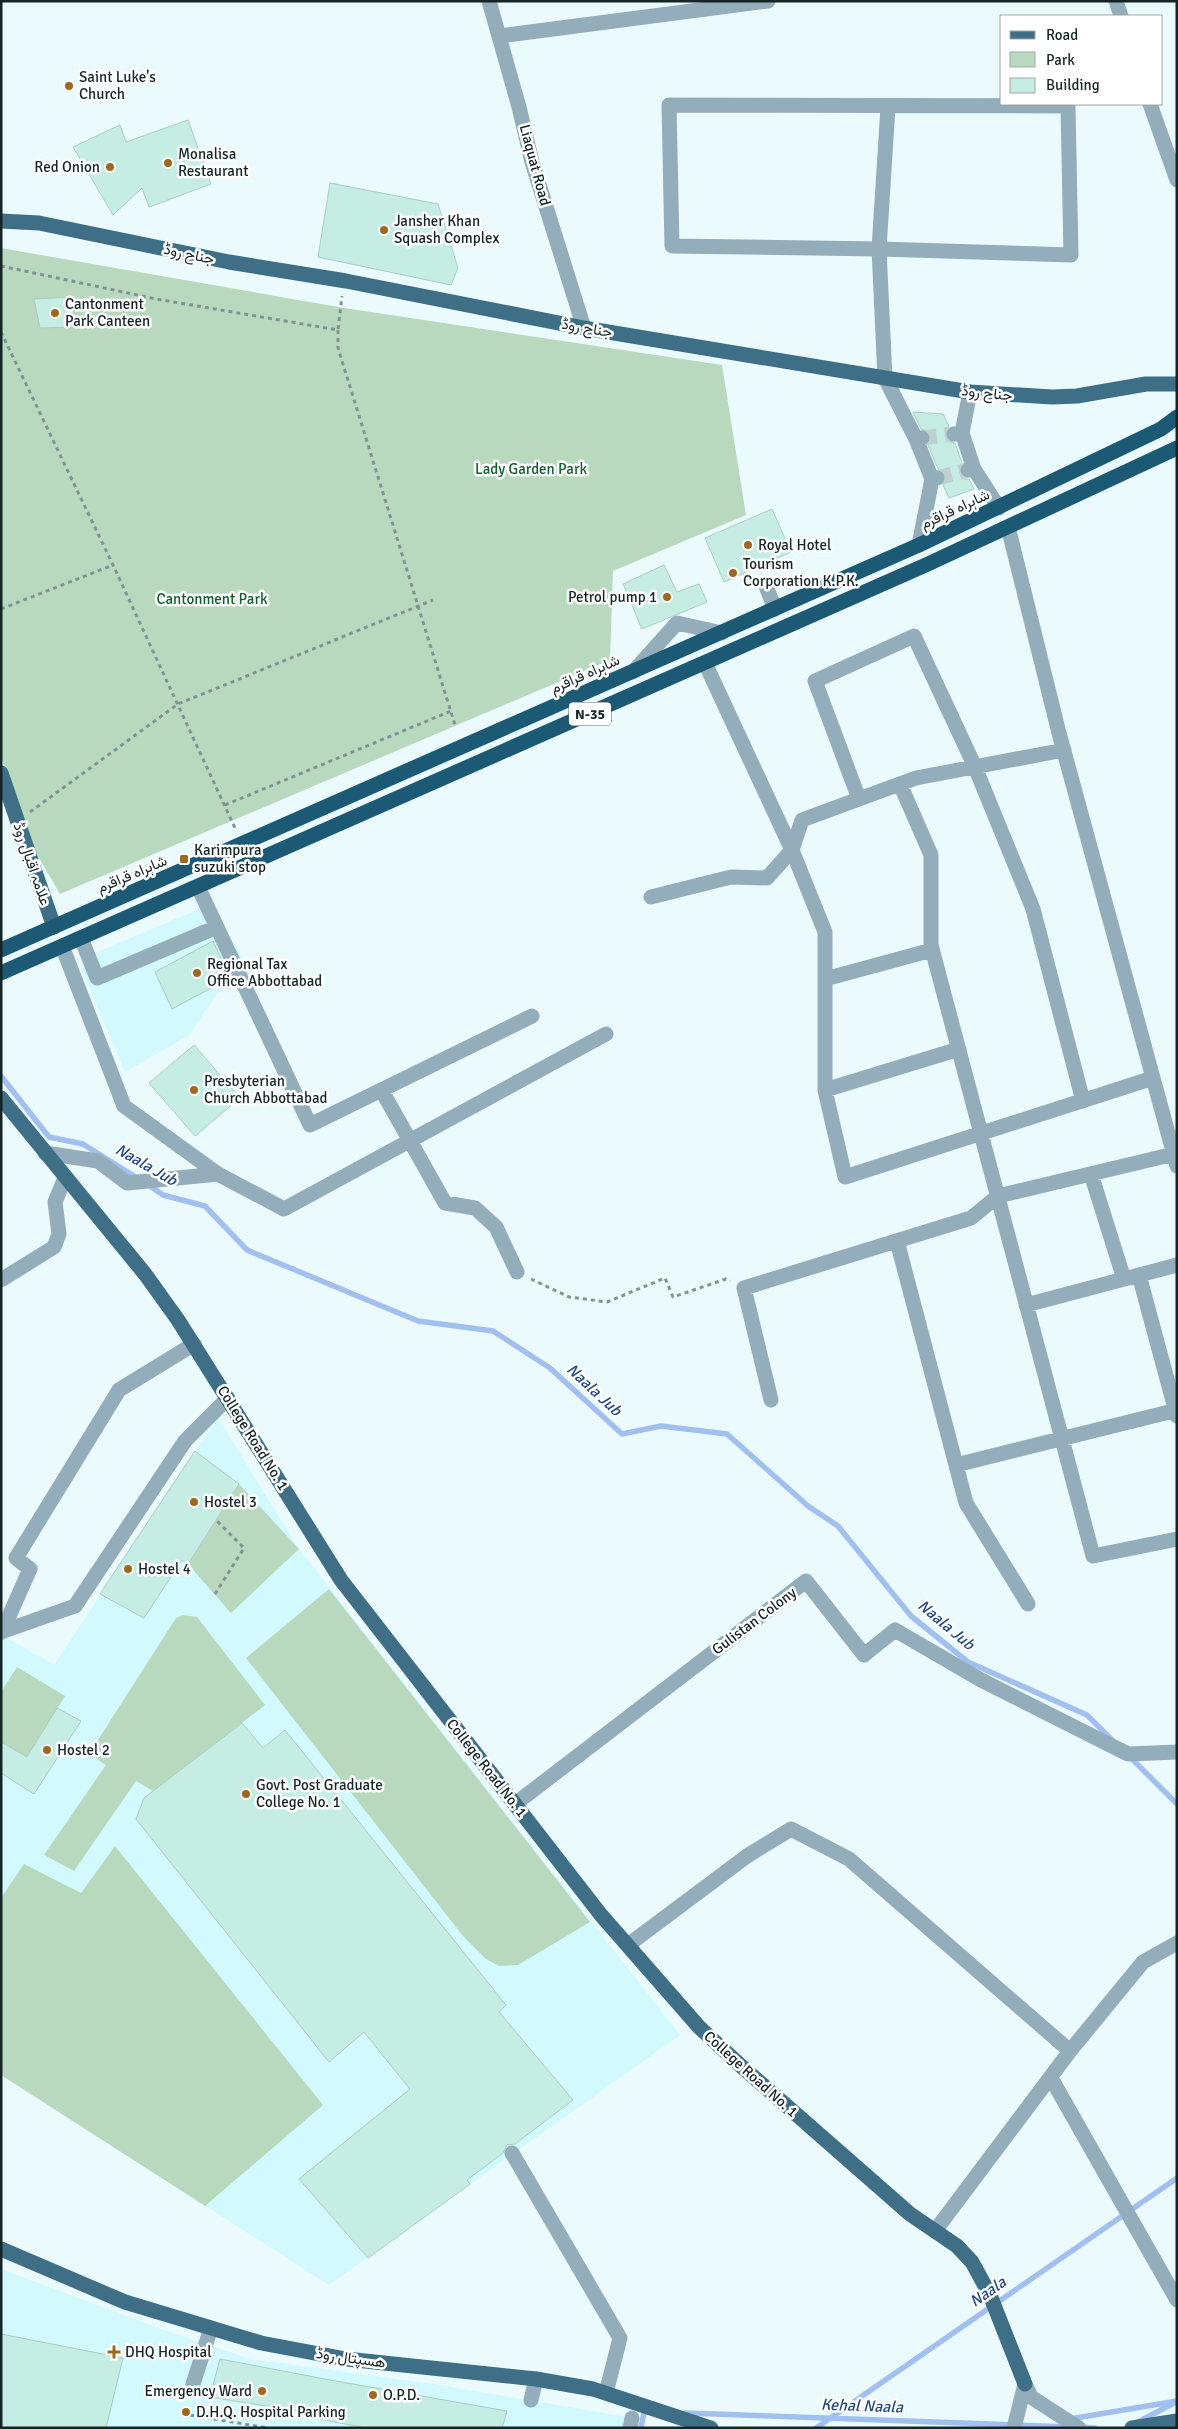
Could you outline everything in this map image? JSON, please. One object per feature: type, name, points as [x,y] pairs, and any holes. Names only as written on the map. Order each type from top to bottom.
[{"type":"highway","name":"شاہراہ قراقرم","points":[[1,950],[919,545],[1161,430],[1177,417]]},
{"type":"highway","name":"N-35","points":[[1,973],[705,663],[1008,527],[1177,448]]},
{"type":"main road","name":"جناح روڈ","points":[[1,221],[39,223],[229,262],[346,281],[584,328],[970,392],[1052,397],[1085,394],[1146,384],[1177,384]]},
{"type":"main road","name":"علامہ اقبال روڈ","points":[[1,773],[54,927]]},
{"type":"main road","name":"College Road No. 1","points":[[1,1098],[145,1274],[194,1344],[341,1580],[601,1915],[699,2027],[910,2214],[957,2246],[972,2262],[990,2295],[1025,2384]]},
{"type":"main road","name":"ھسپتال روڈ","points":[[1,2249],[125,2302],[261,2343],[346,2359],[536,2379],[606,2393],[711,2428]]},
{"type":"main road","points":[[1137,2427],[1177,2421]]},
{"type":"street","name":"Liaquat Road","points":[[489,1],[519,107],[532,162],[584,328]]},
{"type":"street","points":[[499,36],[768,1]]},
{"type":"street","points":[[1116,1],[1121,15]]},
{"type":"street","points":[[669,105],[1068,106],[1071,255],[879,249],[672,246],[669,105]]},
{"type":"street","points":[[1150,105],[1177,180]]},
{"type":"street","points":[[888,107],[879,249],[885,378],[919,439],[935,478],[919,545]]},
{"type":"street","points":[[970,392],[958,434],[971,469],[999,508]]},
{"type":"street","points":[[771,1400],[744,1288],[970,1218],[998,1196],[1091,1174],[1175,1160],[1064,750],[1008,527]]},
{"type":"street","points":[[766,586],[775,609]]},
{"type":"street","points":[[633,672],[677,623],[722,633]]},
{"type":"street","points":[[859,799],[815,681],[914,636],[975,767],[1033,908],[1083,1101]]},
{"type":"street","points":[[705,663],[792,850],[824,932],[825,1090],[845,1176],[1153,1078]]},
{"type":"street","points":[[651,897],[731,877],[767,878],[792,850],[802,820],[916,778],[1064,750]]},
{"type":"street","points":[[900,784],[931,855],[932,950],[1093,1556],[1177,1539]]},
{"type":"street","points":[[198,886],[310,1125],[532,1016]]},
{"type":"street","points":[[81,938],[97,978],[217,927]]},
{"type":"street","points":[[62,946],[124,1106],[218,1174],[284,1209],[606,1034]]},
{"type":"street","points":[[825,979],[932,950]]},
{"type":"street","points":[[825,1090],[959,1049]]},
{"type":"street","points":[[382,1091],[445,1203],[475,1208],[496,1227],[517,1272]]},
{"type":"street","points":[[45,1152],[98,1162],[127,1183],[218,1174]]},
{"type":"street","points":[[1091,1174],[1124,1279]]},
{"type":"street","points":[[1,1280],[54,1247],[60,1234],[55,1202],[65,1178]]},
{"type":"street","points":[[897,1241],[966,1503],[1028,1604]]},
{"type":"street","points":[[1026,1305],[1177,1266]]},
{"type":"street","points":[[956,1465],[1061,1437],[1176,1412],[1139,1275]]},
{"type":"street","points":[[2,1632],[30,1569],[16,1558],[119,1390],[194,1344]]},
{"type":"street","points":[[2,1632],[75,1606],[185,1441],[228,1398]]},
{"type":"street","name":"Gulistan Colony","points":[[515,1804],[806,1581],[864,1654],[895,1630],[981,1680],[1128,1754],[1177,1752]]},
{"type":"street","points":[[628,1945],[747,1856],[791,1829],[849,1859],[1070,2051]]},
{"type":"street","points":[[935,2232],[1070,2051],[1143,1962],[1177,1942]]},
{"type":"street","points":[[1051,2078],[1177,2300]]},
{"type":"street","points":[[512,2153],[620,2338],[606,2393]]},
{"type":"street","points":[[193,2384],[211,2328]]},
{"type":"street","points":[[531,2400],[536,2379]]},
{"type":"street","points":[[1014,2428],[1025,2384]]},
{"type":"street","points":[[1025,2384],[1032,2396],[1079,2428]]},
{"type":"path","points":[[1,266],[156,298],[338,330]]},
{"type":"path","points":[[346,281],[339,307],[338,348],[455,725]]},
{"type":"path","points":[[1,332],[233,821]]},
{"type":"path","points":[[1,609],[113,565]]},
{"type":"path","points":[[18,822],[178,704],[433,600]]},
{"type":"path","points":[[225,805],[451,711]]},
{"type":"path","points":[[517,1272],[569,1297],[607,1302],[664,1278],[673,1297],[726,1279],[744,1288]]},
{"type":"path","points":[[215,1594],[244,1548],[216,1520]]},
{"type":"path","points":[[190,2415],[268,2428]]},
{"type":"shaded area","points":[[211,904],[251,973],[217,994],[189,1035],[125,1072],[82,970],[95,953]]},
{"type":"shaded area","name":"Govt. Post Graduate College No. 1","points":[[218,1418],[299,1549],[680,2035],[329,2285],[1,2075],[1,1642],[5,1637],[54,1665]]},
{"type":"shaded area","name":"DHQ Hospital","points":[[1,2269],[150,2325],[250,2359],[447,2386],[632,2418],[630,2428],[1,2428]]},
{"type":"green space","name":"Cantonment Park","points":[[1,248],[344,308],[722,365],[746,515],[613,571],[610,660],[60,894],[18,822],[1,755]]},
{"type":"green space","points":[[239,1484],[299,1549],[231,1613],[188,1564]]},
{"type":"green space","points":[[329,1589],[590,1922],[518,1965],[499,1966],[486,1959],[463,1936],[246,1658]]},
{"type":"green space","points":[[183,1615],[197,1617],[265,1705],[153,1791],[136,1781],[74,1871],[44,1855],[106,1765],[89,1754],[176,1618]]},
{"type":"green space","points":[[17,1667],[65,1696],[27,1757],[1,1743],[1,1692]]},
{"type":"green space","points":[[115,1846],[323,2105],[205,2206],[1,2075],[1,1898],[24,1864],[81,1893]]},
{"type":"building","points":[[188,120],[211,184],[149,207],[142,188],[113,215],[73,147],[120,125],[126,142]]},
{"type":"building","name":"Jansher Khan Squash Complex","points":[[330,183],[438,204],[458,268],[451,285],[318,257]]},
{"type":"building","name":"Cantonment Park Canteen","points":[[73,297],[74,327],[40,328],[34,299]]},
{"type":"building","points":[[913,412],[943,414],[949,426],[945,436],[950,442],[955,443],[962,463],[959,472],[964,479],[969,479],[974,489],[949,498],[943,485],[946,476],[938,469],[928,445],[931,436],[929,432],[921,429]]},
{"type":"building","name":"Royal Hotel","points":[[772,509],[791,552],[724,582],[705,538]]},
{"type":"building","name":"Petrol pump 1","points":[[664,565],[677,592],[699,584],[707,602],[642,629],[623,584]]},
{"type":"building","name":"Regional Tax Office Abbottabad","points":[[213,941],[230,978],[172,1009],[155,972]]},
{"type":"building","name":"Presbyterian Church Abbottabad","points":[[194,1045],[240,1098],[195,1136],[149,1083]]},
{"type":"building","name":"Hostel 3","points":[[195,1451],[239,1484],[188,1564],[182,1560],[144,1618],[100,1594]]},
{"type":"building","name":"Hostel 2","points":[[57,1708],[81,1721],[34,1794],[1,1773],[1,1742],[27,1757]]},
{"type":"building","points":[[242,1723],[263,1748],[285,1730],[506,2005],[499,2012],[573,2100],[515,2144],[507,2145],[503,2153],[467,2180],[470,2184],[368,2258],[299,2179],[410,2089],[364,2032],[329,2062],[136,1819],[144,1798]]},
{"type":"building","points":[[1,2334],[123,2358],[106,2428],[1,2428]]},
{"type":"building","points":[[220,2359],[507,2411],[502,2428],[366,2428],[319,2419],[321,2415],[210,2397]]},
{"type":"waterway","name":"Naala Jub","points":[[1,1076],[49,1137],[83,1144],[137,1178]]},
{"type":"waterway","name":"Naala Jub","points":[[147,1184],[163,1195],[205,1206],[247,1250],[418,1321],[493,1331],[550,1368],[622,1434],[661,1426],[727,1434],[808,1506],[838,1526],[911,1616],[968,1662],[1087,1715],[1113,1741]]},
{"type":"waterway","name":"Naala Jub","points":[[1129,1756],[1177,1804]]},
{"type":"waterway","name":"Naala","points":[[816,2428],[1177,2178]]},
{"type":"waterway","name":"Naala","points":[[1070,2419],[1177,2401]]},
{"type":"waterway","name":"Kehal Naala","points":[[1138,2422],[1174,2403]]},
{"type":"waterway","name":"Kehal Naala","points":[[641,2428],[644,2412],[648,2412]]},
{"type":"waterway","name":"Kehal Naala","points":[[685,2413],[1070,2427]]},
{"type":"waterway","name":"Kehal Naala","points":[[1080,2427],[1095,2428]]},
{"type":"tunnel","points":[[922,438],[954,434]]},
{"type":"tunnel","points":[[937,478],[968,470]]},
{"type":"place","name":"Saint Luke's Church","points":[[69,86]]},
{"type":"place","name":"Monalisa Restaurant","points":[[168,163]]},
{"type":"place","name":"Red Onion","points":[[110,167]]},
{"type":"place","name":"Jansher Khan Squash Complex","points":[[384,230]]},
{"type":"place","name":"Cantonment Park Canteen","points":[[55,313]]},
{"type":"place","name":"Royal Hotel","points":[[748,545]]},
{"type":"place","name":"Tourism Corporation K.P.K.","points":[[733,573]]},
{"type":"place","name":"Petrol pump 1","points":[[667,597]]},
{"type":"place","name":"Karimpura suzuki stop","points":[[184,859]]},
{"type":"place","name":"Regional Tax Office Abbottabad","points":[[197,973]]},
{"type":"place","name":"Presbyterian Church Abbottabad","points":[[194,1090]]},
{"type":"place","name":"Hostel 3","points":[[194,1502]]},
{"type":"place","name":"Hostel 4","points":[[128,1569]]},
{"type":"place","name":"Hostel 2","points":[[47,1750]]},
{"type":"place","name":"Govt. Post Graduate College No. 1","points":[[246,1794]]},
{"type":"place","name":"DHQ Hospital","points":[[114,2352]]},
{"type":"place","name":"Emergency Ward","points":[[262,2391]]},
{"type":"place","name":"O.P.D.","points":[[373,2395]]},
{"type":"place","name":"D.H.Q. Hospital Parking","points":[[186,2412]]},
{"type":"park label","name":"Lady Garden Park","points":[[531,469]]}]
